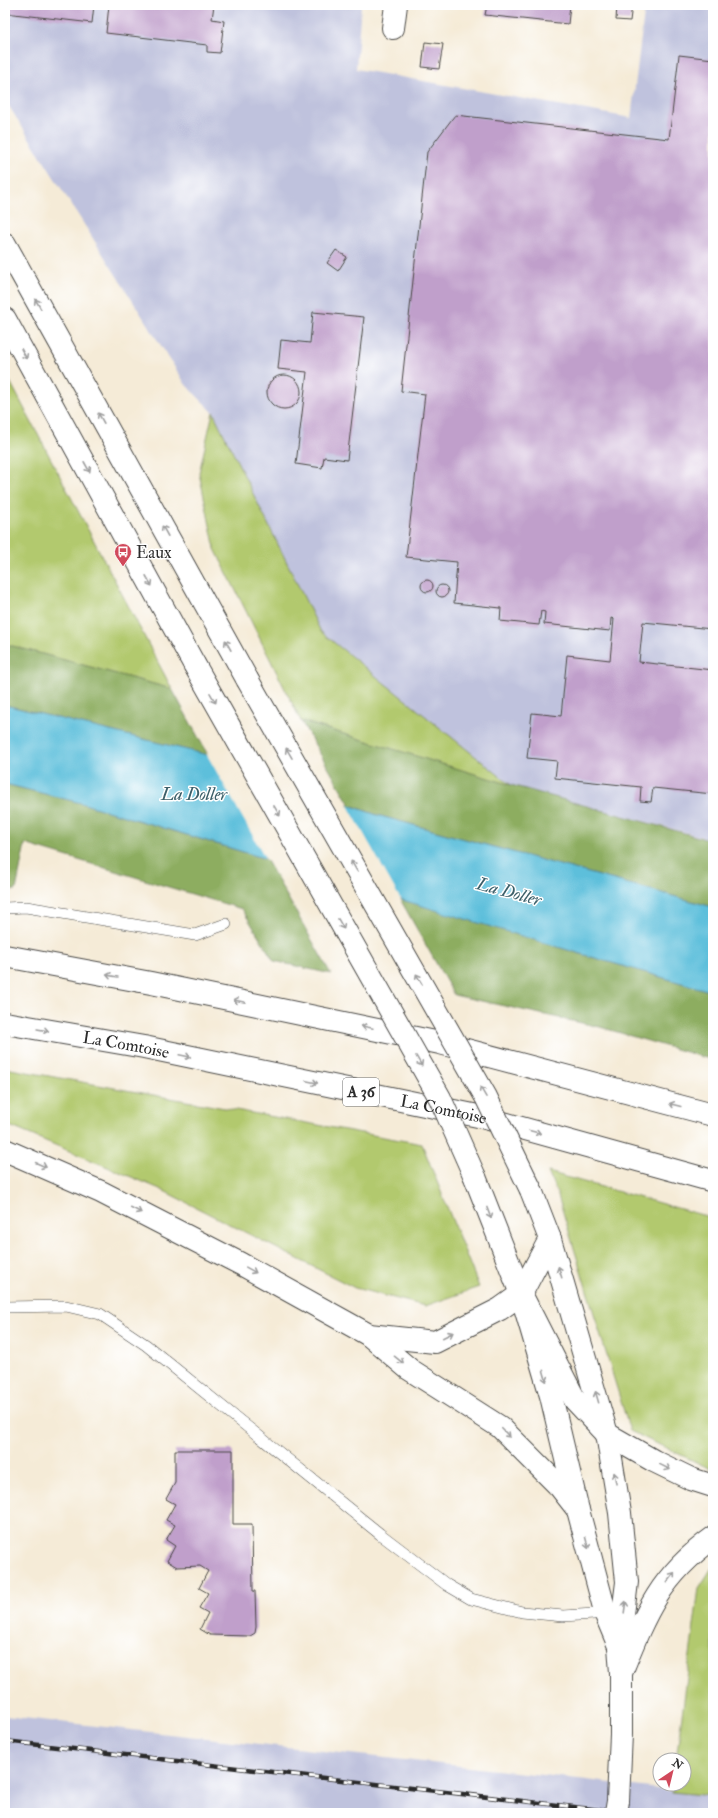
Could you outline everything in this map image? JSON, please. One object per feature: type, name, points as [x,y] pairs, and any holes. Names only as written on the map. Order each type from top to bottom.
[{"type":"main road","points":[[393,28],[396,5]]},
{"type":"main road","points":[[5,244],[247,679],[486,1097],[531,1190],[550,1239],[607,1434],[620,1512],[627,1588],[619,1646],[621,1673],[621,1767],[617,1807]]},
{"type":"main road","points":[[5,321],[194,664],[440,1098],[475,1177],[521,1294],[551,1396],[578,1510],[606,1615],[619,1646]]},
{"type":"main road","points":[[5,956],[151,983],[440,1042],[713,1115]]},
{"type":"main road","name":"La Comtoise","points":[[5,1023],[144,1048],[478,1116],[713,1182]]},
{"type":"main road","points":[[5,1150],[101,1192],[241,1264],[369,1335],[409,1369],[500,1426],[560,1487],[578,1510]]},
{"type":"main road","points":[[369,1335],[435,1342],[500,1309],[521,1294],[550,1239]]},
{"type":"main road","points":[[521,1294],[575,1400],[607,1434],[654,1461],[691,1479],[713,1486]]},
{"type":"main road","points":[[621,1673],[645,1616],[656,1596],[677,1569],[690,1556],[713,1538]]},
{"type":"lane","points":[[5,908],[26,907],[195,935],[226,924]]},
{"type":"lane","points":[[5,1307],[66,1306],[100,1314],[146,1345],[380,1534],[447,1585],[471,1599],[522,1612],[563,1616],[594,1614]]},
{"type":"shaded area","points":[[5,5],[361,5],[356,69],[631,118],[645,5],[713,5],[713,840],[511,785],[321,632],[213,412],[186,385],[5,100]]},
{"type":"shaded area","points":[[5,1716],[587,1780],[652,1788],[652,1792],[682,1792],[713,1796],[713,1813],[5,1813]]},
{"type":"green space","points":[[5,372],[172,689],[5,644]]},
{"type":"green space","points":[[213,412],[321,632],[511,785],[301,721],[215,549],[199,473]]},
{"type":"green space","points":[[5,644],[172,689],[208,755],[5,705]]},
{"type":"green space","points":[[301,721],[511,785],[713,841],[713,907],[377,815],[350,805]]},
{"type":"green space","points":[[5,784],[81,803],[266,859],[331,974],[274,961],[242,909],[25,844],[16,890],[5,890]]},
{"type":"green space","points":[[400,899],[713,992],[713,1060],[600,1027],[454,995]]},
{"type":"green space","points":[[5,1068],[422,1144],[479,1287],[425,1306],[355,1288],[160,1189],[5,1124]]},
{"type":"green space","points":[[548,1172],[713,1218],[713,1470],[630,1431],[558,1196]]},
{"type":"green space","points":[[713,1566],[713,1796],[672,1792],[692,1792],[692,1752],[677,1752],[699,1588]]},
{"type":"water","name":"La Doller","points":[[5,705],[208,755],[377,815],[713,907],[713,992],[581,954],[81,803],[5,784]]},
{"type":"pier","points":[[206,753],[346,802],[402,902],[267,861]]},
{"type":"building","points":[[5,5],[94,5],[92,23],[5,13]]},
{"type":"building","points":[[109,5],[214,5],[212,19],[224,21],[220,53],[207,52],[207,45],[106,33]]},
{"type":"building","points":[[487,5],[570,5],[568,24],[485,15]]},
{"type":"building","points":[[617,5],[632,5],[630,21],[616,20]]},
{"type":"building","points":[[425,42],[443,44],[439,69],[422,67]]},
{"type":"building","points":[[679,55],[713,59],[713,623],[712,629],[643,622],[639,662],[713,670],[713,794],[653,788],[651,802],[640,801],[641,787],[555,778],[557,761],[527,758],[532,713],[561,716],[567,655],[610,660],[614,619],[611,618],[610,631],[544,624],[545,612],[541,611],[539,625],[500,621],[501,608],[454,603],[457,562],[406,557],[425,394],[401,391],[427,152],[455,115],[669,139]]},
{"type":"building","points":[[336,250],[347,257],[338,271],[327,263]]},
{"type":"building","points":[[313,312],[364,317],[347,460],[324,457],[322,468],[296,464],[307,372],[278,369],[281,340],[310,343]]},
{"type":"building","points":[[284,375],[296,380],[301,392],[296,404],[284,409],[272,404],[267,392],[272,380]]},
{"type":"building","points":[[425,580],[429,580],[433,586],[429,592],[425,592],[421,588],[421,584]]},
{"type":"building","points":[[440,585],[444,585],[448,591],[444,597],[440,597],[436,593],[436,589]]},
{"type":"building","points":[[175,1450],[233,1450],[233,1524],[252,1524],[253,1591],[255,1591],[256,1627],[255,1633],[250,1636],[210,1635],[200,1629],[208,1613],[199,1608],[208,1593],[199,1588],[208,1571],[200,1566],[177,1567],[167,1561],[175,1546],[166,1540],[175,1525],[166,1520],[175,1504],[166,1499],[175,1483]]},
{"type":"railway","points":[[5,1741],[626,1813]]},
{"type":"place","name":"Eaux","points":[[123,567]]}]
